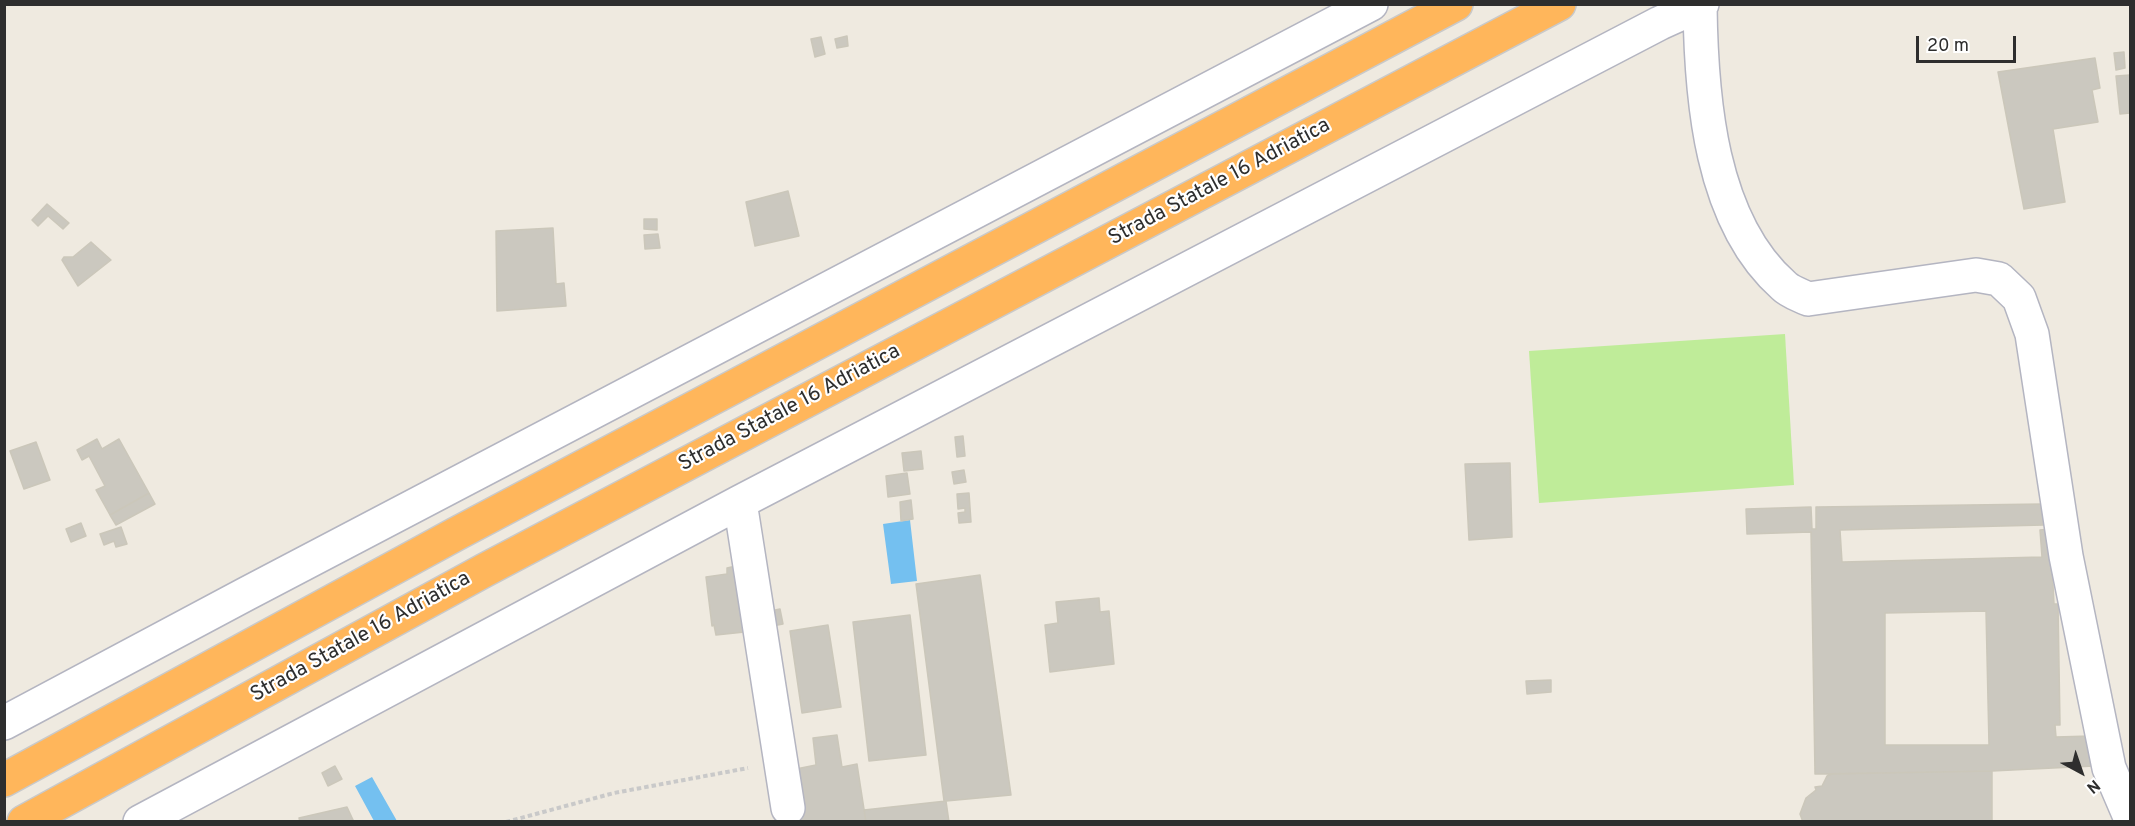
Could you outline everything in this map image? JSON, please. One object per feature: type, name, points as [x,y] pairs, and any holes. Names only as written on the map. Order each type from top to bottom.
[{"type":"highway","points":[[4,780],[456,534],[1456,4]]},
{"type":"highway","name":"Strada Statale 16 Adriatica","points":[[24,822],[485,570],[1559,4]]},
{"type":"street","points":[[4,723],[256,588],[1371,4]]},
{"type":"street","points":[[140,822],[740,502],[1660,23],[1701,5],[1701,47],[1709,123],[1723,191],[1741,231],[1759,258],[1785,287],[1808,298],[1976,275],[1999,279],[2019,298],[2032,334],[2066,556],[2109,768],[2130,817]]},
{"type":"street","points":[[740,502],[788,808]]},
{"type":"path","points":[[506,822],[614,793],[781,761]]},
{"type":"green space","points":[[1785,334],[1794,485],[1539,503],[1529,351]]},
{"type":"water","points":[[910,520],[917,581],[891,584],[883,524]]},
{"type":"water","points":[[372,777],[397,821],[374,821],[355,786]]},
{"type":"building","points":[[847,36],[848,46],[837,48],[835,39]]},
{"type":"building","points":[[821,37],[825,54],[815,57],[811,39]]},
{"type":"building","points":[[2124,52],[2125,68],[2116,70],[2114,53]]},
{"type":"building","points":[[2095,58],[2100,88],[2092,90],[2098,122],[2053,129],[2065,202],[2024,209],[1998,72]]},
{"type":"building","points":[[2130,75],[2130,113],[2120,114],[2116,76]]},
{"type":"building","points":[[788,191],[799,236],[755,246],[746,202]]},
{"type":"building","points":[[47,204],[69,223],[63,229],[48,216],[38,226],[32,220]]},
{"type":"building","points":[[644,219],[657,219],[657,230],[644,229]]},
{"type":"building","points":[[553,228],[556,284],[564,283],[566,306],[497,311],[496,231]]},
{"type":"building","points":[[658,234],[660,248],[645,249],[644,235]]},
{"type":"building","points":[[91,242],[111,260],[78,286],[62,260],[64,257],[73,257]]},
{"type":"building","points":[[963,436],[965,456],[957,457],[955,437]]},
{"type":"building","points":[[97,439],[102,449],[119,439],[149,493],[110,515],[96,490],[105,486],[89,456],[82,460],[77,450]]},
{"type":"building","points":[[36,442],[50,480],[24,489],[10,451]]},
{"type":"building","points":[[921,451],[923,469],[904,471],[902,453]]},
{"type":"building","points":[[1510,463],[1512,537],[1469,540],[1465,464]]},
{"type":"building","points":[[964,470],[966,482],[954,484],[952,472]]},
{"type":"building","points":[[907,473],[910,494],[888,497],[886,476]]},
{"type":"building","points":[[149,493],[155,504],[116,525],[110,515]]},
{"type":"building","points":[[969,493],[971,522],[959,523],[958,513],[965,512],[965,508],[958,509],[957,494]]},
{"type":"building","points":[[911,500],[913,519],[901,521],[900,502]]},
{"type":"building","points":[[2044,504],[2044,525],[1840,530],[1842,562],[2042,557],[2040,530],[2050,529],[2054,604],[2058,604],[2060,725],[2055,725],[2056,737],[2090,736],[2094,766],[1992,771],[1815,774],[1811,532],[1747,534],[1746,509],[1811,507],[1812,529],[1816,529],[1816,507]],"holes":[[[1986,611],[1989,745],[1885,745],[1885,613]]]},
{"type":"building","points":[[81,523],[86,536],[71,542],[66,529]]},
{"type":"building","points":[[121,527],[127,544],[116,547],[114,541],[104,545],[100,534]]},
{"type":"building","points":[[745,564],[754,631],[716,635],[714,625],[712,626],[706,577],[727,574],[727,568]]},
{"type":"building","points":[[980,575],[1011,795],[944,801],[916,584]]},
{"type":"building","points":[[1099,598],[1100,612],[1109,611],[1114,664],[1050,672],[1045,625],[1058,623],[1056,602]]},
{"type":"building","points":[[780,609],[783,624],[772,626],[770,611]]},
{"type":"building","points":[[910,615],[926,755],[869,761],[853,622]]},
{"type":"building","points":[[828,625],[841,707],[802,713],[790,631]]},
{"type":"building","points":[[1551,680],[1551,692],[1527,694],[1526,681]]},
{"type":"building","points":[[837,735],[842,767],[857,764],[866,822],[800,822],[791,770],[816,765],[813,738]]},
{"type":"building","points":[[335,766],[342,779],[328,786],[322,773]]},
{"type":"building","points":[[1992,771],[1992,822],[1803,822],[1800,814],[1806,798],[1816,790],[1815,787],[1822,786],[1827,776],[1832,774]]},
{"type":"building","points":[[946,801],[949,822],[866,822],[864,810]]},
{"type":"building","points":[[347,807],[354,822],[300,822],[299,818]]}]
